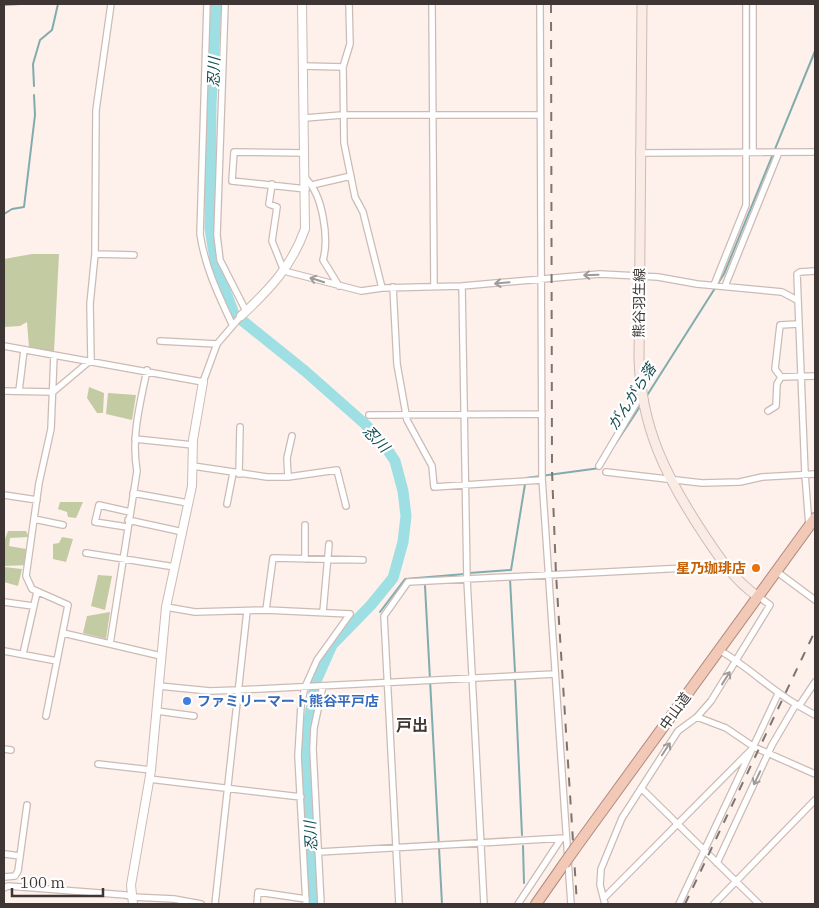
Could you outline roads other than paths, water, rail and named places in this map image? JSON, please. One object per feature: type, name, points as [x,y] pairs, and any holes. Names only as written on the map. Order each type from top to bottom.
[{"type":"highway","name":"中山道","points":[[536,904],[812,522]]},
{"type":"main road","name":"熊谷羽生線","points":[[642,4],[638,358],[641,396],[653,440],[680,498],[725,566],[742,585],[758,596]]},
{"type":"street","points":[[91,360],[90,304],[95,254],[96,110],[111,4]]},
{"type":"street","points":[[208,4],[200,234],[203,253],[212,281],[233,323]]},
{"type":"street","points":[[224,4],[217,235],[220,260],[243,313]]},
{"type":"street","points":[[302,4],[306,179],[324,224],[326,247],[323,260],[339,286]]},
{"type":"street","points":[[349,4],[350,44],[343,66],[342,115],[344,143],[355,197],[364,212],[382,288]]},
{"type":"street","points":[[432,4],[434,286]]},
{"type":"street","points":[[540,4],[542,477],[550,575],[563,838],[570,904]]},
{"type":"street","points":[[746,4],[750,152]]},
{"type":"street","points":[[720,286],[746,211],[750,152],[753,4]]},
{"type":"street","points":[[303,66],[343,66]]},
{"type":"street","points":[[305,118],[342,115],[540,115]]},
{"type":"street","points":[[305,153],[234,152],[232,181],[309,187],[351,176]]},
{"type":"street","points":[[720,286],[753,214],[778,152]]},
{"type":"street","points":[[639,153],[815,152]]},
{"type":"street","points":[[272,184],[270,204],[276,206],[272,241],[284,271]]},
{"type":"street","points":[[132,901],[133,867],[151,770],[166,607],[188,504],[193,466],[193,446],[203,382],[217,344],[233,323],[284,271],[298,248],[305,229],[309,187]]},
{"type":"street","points":[[746,211],[753,214]]},
{"type":"street","points":[[95,254],[134,255]]},
{"type":"street","points":[[284,271],[361,291],[393,287],[462,286],[586,275],[658,277],[782,292],[797,300]]},
{"type":"street","points":[[812,522],[805,474],[797,274],[815,271]]},
{"type":"street","points":[[462,286],[467,578],[484,904]]},
{"type":"street","points":[[393,287],[397,364],[406,415],[432,466],[434,486],[530,481],[542,477]]},
{"type":"street","points":[[781,377],[775,370],[780,325],[798,324]]},
{"type":"street","points":[[160,341],[217,344]]},
{"type":"street","points":[[4,346],[147,370],[203,382]]},
{"type":"street","points":[[19,391],[24,350]]},
{"type":"street","points":[[46,716],[68,605],[32,589],[26,576],[50,430],[54,355]]},
{"type":"street","points":[[4,391],[53,392],[91,360]]},
{"type":"street","points":[[110,644],[137,471],[135,439],[147,370]]},
{"type":"street","points":[[781,377],[815,376]]},
{"type":"street","points":[[768,411],[776,406],[777,384],[781,377]]},
{"type":"street","points":[[599,466],[641,396]]},
{"type":"street","points":[[369,415],[542,414]]},
{"type":"street","points":[[227,504],[236,474],[240,427]]},
{"type":"street","points":[[288,477],[287,458],[292,436]]},
{"type":"street","points":[[135,439],[193,446]]},
{"type":"street","points":[[193,466],[236,474],[288,477],[337,470],[346,506]]},
{"type":"street","points":[[606,472],[702,483],[740,482],[762,477],[815,474]]},
{"type":"street","points":[[133,493],[188,504]]},
{"type":"street","points":[[4,495],[37,500]]},
{"type":"street","points":[[127,527],[95,522],[99,505],[130,512]]},
{"type":"street","points":[[34,519],[64,525]]},
{"type":"street","points":[[128,520],[183,532]]},
{"type":"street","points":[[305,525],[305,560]]},
{"type":"street","points":[[323,612],[330,544]]},
{"type":"street","points":[[86,553],[175,567]]},
{"type":"street","points":[[266,610],[273,558],[363,560]]},
{"type":"street","points":[[399,904],[384,616],[408,582],[725,566]]},
{"type":"street","points":[[776,571],[815,600]]},
{"type":"street","points":[[24,654],[37,592]]},
{"type":"street","points":[[754,747],[738,760],[605,901],[600,885],[601,869],[622,818],[678,731],[697,717],[711,701],[737,660],[770,604],[758,596]]},
{"type":"street","points":[[4,602],[33,606]]},
{"type":"street","points":[[166,607],[195,612],[266,610],[350,614],[317,660],[307,687],[299,732],[300,797],[306,902],[258,892],[258,904]]},
{"type":"street","points":[[215,904],[247,611]]},
{"type":"street","points":[[63,634],[161,656]]},
{"type":"street","points":[[4,650],[57,661]]},
{"type":"street","points":[[718,650],[737,660],[778,694],[815,715]]},
{"type":"street","points":[[160,686],[210,691],[555,674]]},
{"type":"street","points":[[717,863],[768,754],[798,705],[815,682]]},
{"type":"street","points":[[321,904],[314,728],[322,686]]},
{"type":"street","points":[[679,904],[778,694]]},
{"type":"street","points":[[157,711],[194,716]]},
{"type":"street","points":[[697,717],[726,728],[754,747],[815,774]]},
{"type":"street","points":[[4,749],[11,750]]},
{"type":"street","points":[[98,764],[151,770]]},
{"type":"street","points":[[149,779],[300,797]]},
{"type":"street","points":[[641,788],[759,904]]},
{"type":"street","points":[[714,904],[815,800]]},
{"type":"street","points":[[4,877],[16,876],[27,805]]},
{"type":"street","points":[[318,852],[563,838]]},
{"type":"street","points":[[518,904],[563,838]]},
{"type":"street","points":[[5,854],[20,856]]},
{"type":"street","points":[[4,888],[8,886],[44,888],[126,895],[132,901],[174,899],[201,904]]},
{"type":"waterway","points":[[4,5],[20,4]]},
{"type":"waterway","points":[[34,86],[33,64],[40,40],[52,30],[58,4]]},
{"type":"waterway","name":"忍川","points":[[216,4],[211,105],[210,228],[216,266],[234,314],[305,371],[365,424],[385,446],[395,461],[403,491],[406,516],[403,542],[393,578],[371,605],[332,645],[316,681],[306,737],[314,904]]},
{"type":"waterway","name":"がんがら落","points":[[646,397],[724,274],[815,51]]},
{"type":"waterway","points":[[4,214],[12,209],[24,207],[35,115],[34,95]]},
{"type":"waterway","name":"がんがら落","points":[[616,443],[641,405]]},
{"type":"waterway","name":"がんがら落","points":[[469,573],[511,570],[526,478],[600,468]]},
{"type":"waterway","name":"がんがら落","points":[[380,612],[405,579],[465,574]]},
{"type":"waterway","points":[[510,579],[515,672]]},
{"type":"waterway","points":[[425,586],[442,904]]},
{"type":"waterway","points":[[515,679],[522,835]]},
{"type":"waterway","points":[[523,846],[524,883]]},
{"type":"railway","points":[[551,4],[552,471],[556,574],[577,904]]},
{"type":"railway","points":[[685,904],[815,631]]},
{"type":"place","name":"星乃珈琲店","points":[[756,568]]},
{"type":"place","name":"ファミリーマート熊谷平戸店","points":[[187,701]]},
{"type":"district","name":"戸出","points":[[412,725]]}]
